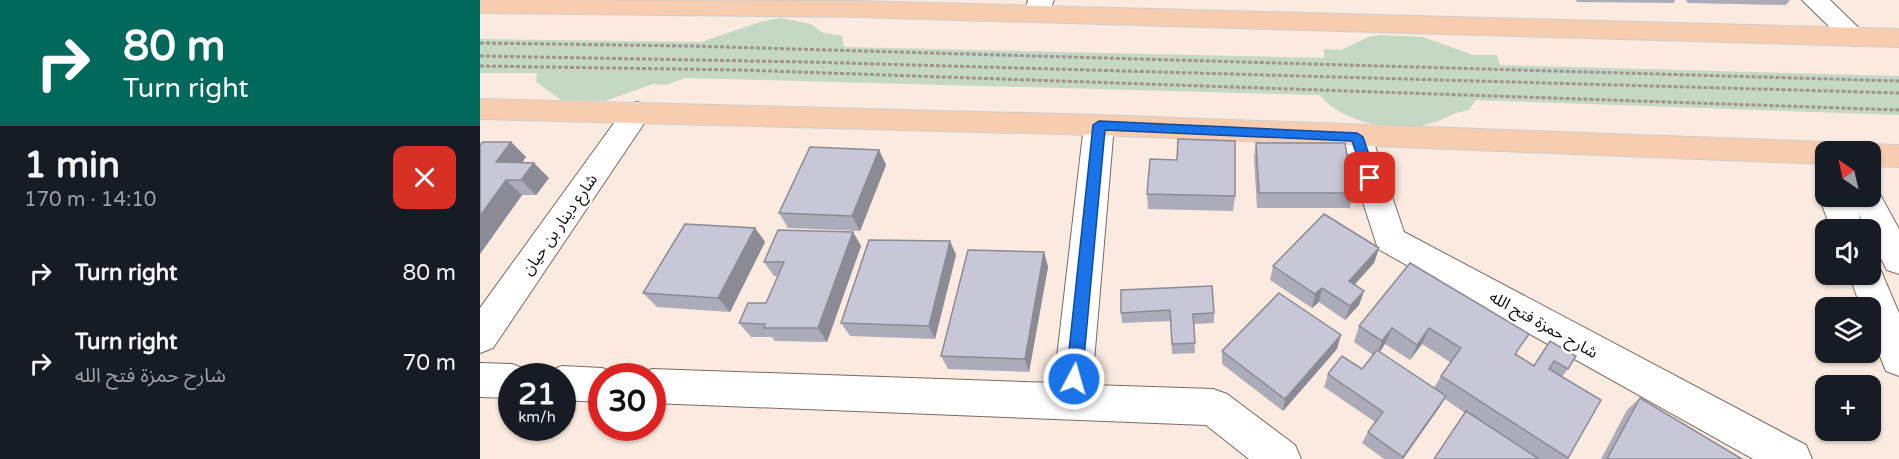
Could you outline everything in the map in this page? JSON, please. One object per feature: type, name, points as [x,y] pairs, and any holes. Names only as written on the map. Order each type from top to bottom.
[{"type":"main road","points":[[480,5],[1039,7],[1899,38]]},
{"type":"main road","points":[[480,109],[1099,125],[1357,137],[1815,153]]},
{"type":"main road","points":[[1881,155],[1899,156]]},
{"type":"street","points":[[1815,0],[1855,37]]},
{"type":"street","points":[[1844,0],[1855,37]]},
{"type":"street","name":"شارع دينار بن حيان","points":[[480,337],[638,112]]},
{"type":"street","points":[[1071,402],[1099,125]]},
{"type":"street","name":"شارح حمزة فتح الله","points":[[1357,137],[1390,240],[1792,459]]},
{"type":"street","points":[[1871,207],[1899,260]]},
{"type":"street","points":[[1870,285],[1899,359]]},
{"type":"street","points":[[480,380],[498,381]]},
{"type":"street","points":[[666,387],[1213,407],[1281,459]]},
{"type":"path","points":[[480,44],[690,46],[1899,81]]},
{"type":"path","points":[[480,56],[807,62],[1899,93]]},
{"type":"path","points":[[480,66],[752,70],[1899,110]]},
{"type":"green space","points":[[781,18],[811,24],[823,33],[842,36],[844,47],[1324,58],[1324,49],[1341,50],[1368,37],[1381,35],[1423,37],[1473,55],[1497,55],[1500,65],[1899,76],[1899,115],[1476,100],[1469,110],[1429,124],[1401,127],[1355,119],[1329,104],[1320,95],[685,78],[666,85],[653,84],[605,101],[561,100],[536,82],[537,73],[480,73],[480,39],[701,42],[760,22]]},
{"type":"building","points":[[1178,139],[1235,141],[1235,196],[1147,194],[1150,159],[1177,160]]},
{"type":"building","points":[[483,142],[511,142],[496,162],[534,163],[521,180],[506,180],[480,216],[480,145]]},
{"type":"building","points":[[1256,143],[1345,143],[1353,193],[1259,193]]},
{"type":"building","points":[[810,147],[879,150],[852,216],[779,213]]},
{"type":"building","points":[[1324,214],[1379,248],[1349,281],[1364,291],[1350,306],[1322,288],[1315,294],[1273,266]]},
{"type":"building","points":[[685,224],[755,228],[718,298],[643,293]]},
{"type":"building","points":[[778,230],[853,232],[818,328],[764,328],[765,324],[739,323],[748,303],[766,303],[784,262],[764,262]]},
{"type":"building","points":[[869,240],[950,241],[929,326],[841,323]]},
{"type":"building","points":[[968,250],[1044,252],[1025,359],[941,356]]},
{"type":"building","points":[[1410,263],[1529,334],[1515,354],[1534,366],[1550,341],[1576,356],[1568,369],[1554,361],[1549,369],[1601,400],[1568,458],[1441,376],[1461,348],[1429,328],[1417,345],[1392,328],[1382,341],[1359,326]]},
{"type":"building","points":[[1212,286],[1214,313],[1193,314],[1195,343],[1172,344],[1170,310],[1121,313],[1121,290]]},
{"type":"building","points":[[1279,293],[1341,335],[1285,399],[1222,351]]},
{"type":"building","points":[[1377,350],[1446,396],[1403,457],[1368,432],[1383,412],[1328,374],[1342,356],[1362,369]]},
{"type":"building","points":[[1640,398],[1742,459],[1607,459]]},
{"type":"building","points":[[1466,411],[1539,459],[1434,459]]},
{"type":"route","points":[[1074,379],[1099,125],[1357,137],[1370,178]]}]
